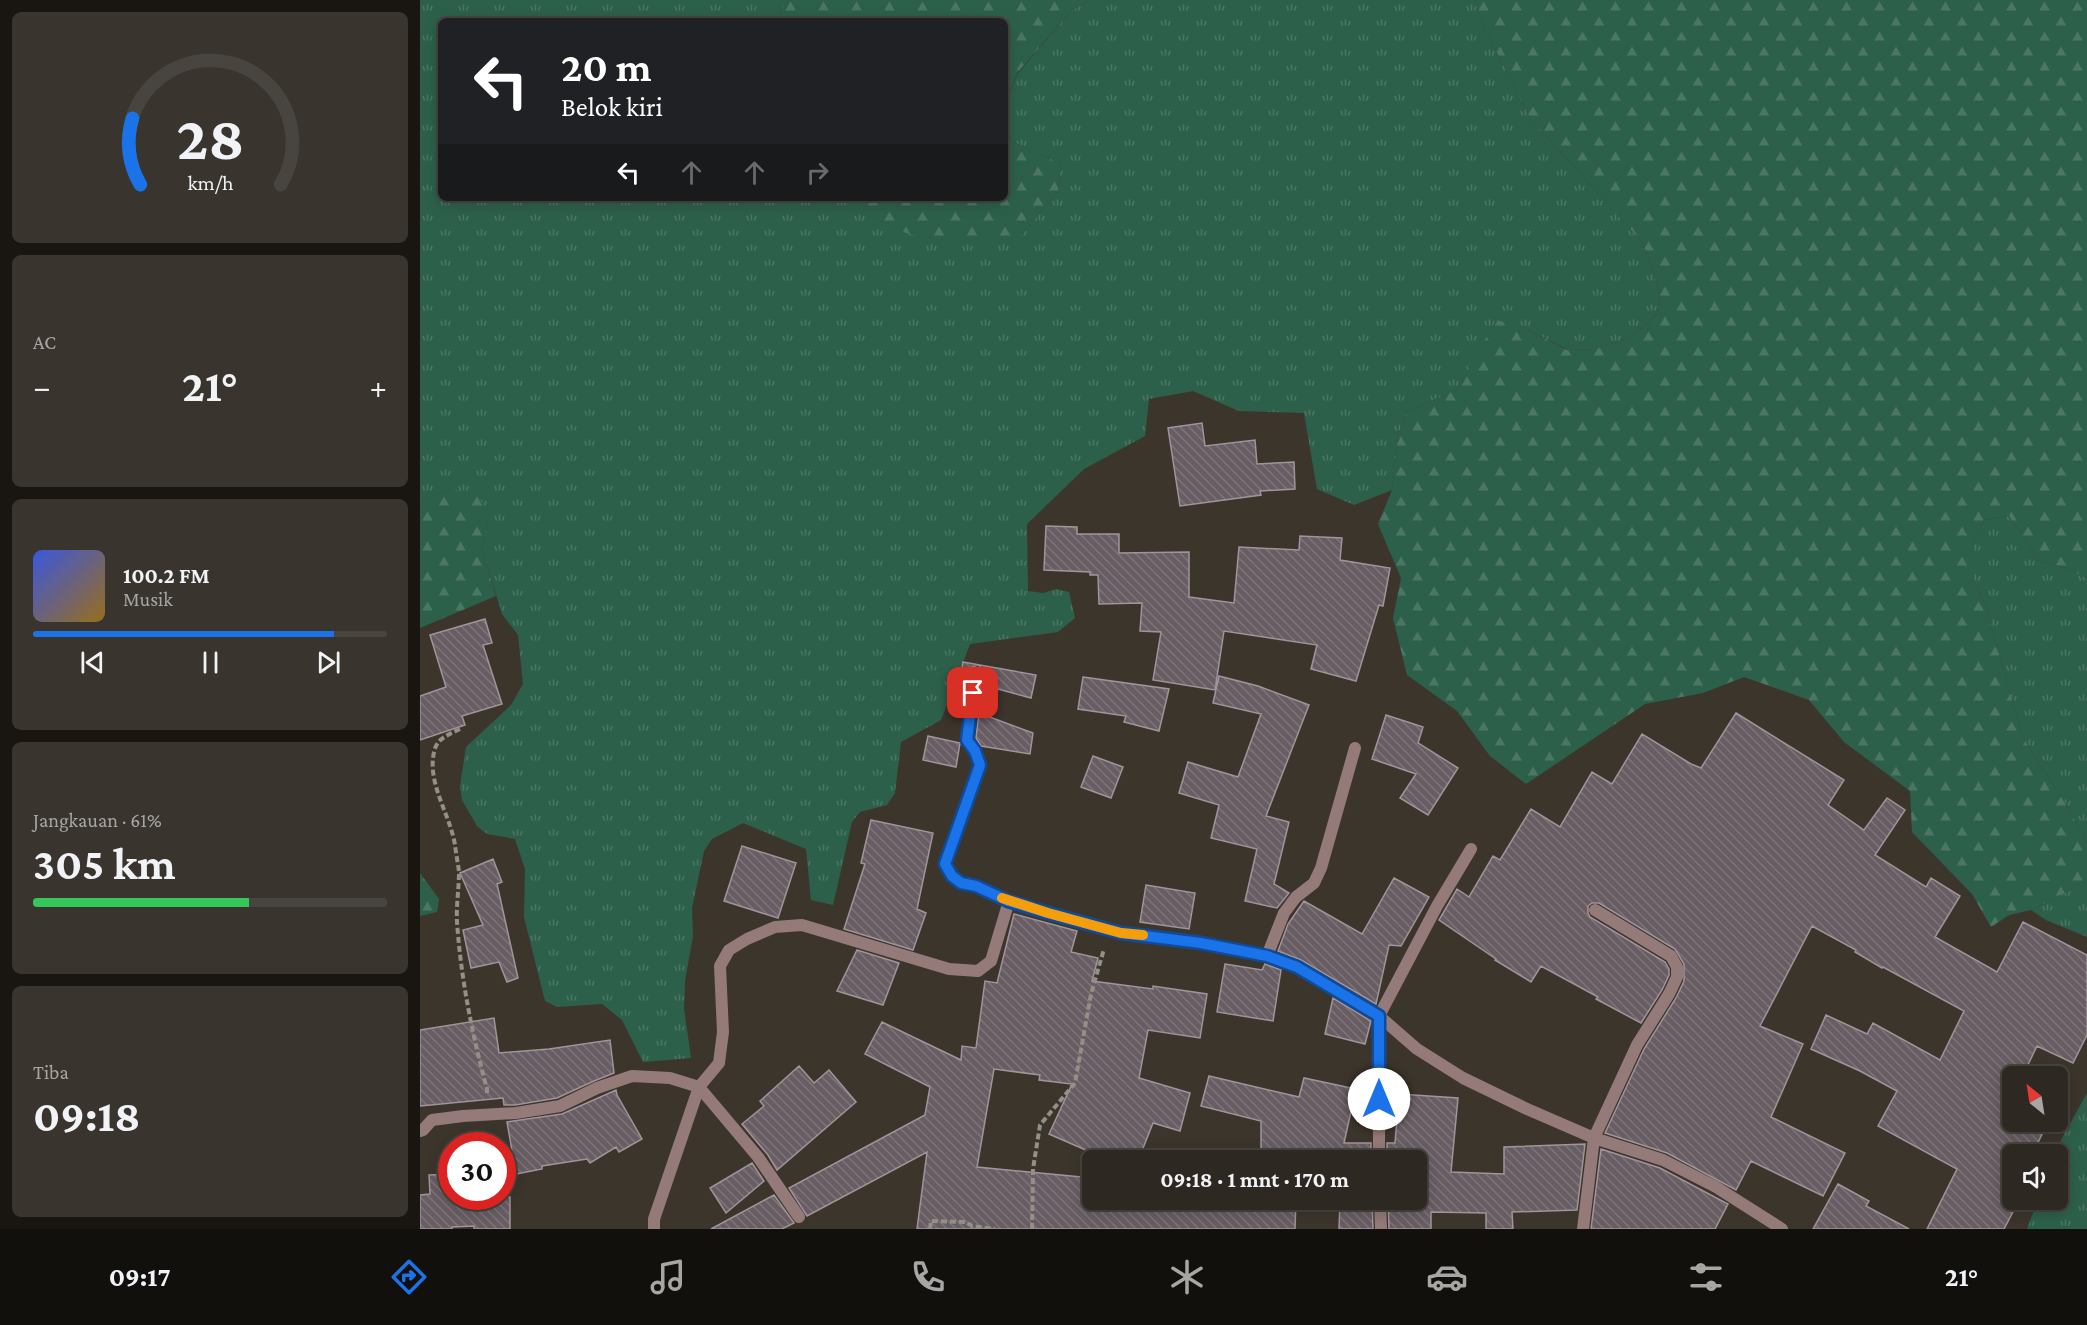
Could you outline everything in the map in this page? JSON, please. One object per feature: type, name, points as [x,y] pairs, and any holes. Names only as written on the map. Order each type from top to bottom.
[{"type":"street","points":[[976,673],[967,740],[975,751],[980,765],[945,864],[952,876],[961,883],[976,886],[1008,901],[1112,930],[1267,956],[1297,967],[1379,1016],[1417,1049],[1463,1078],[1594,1138],[1663,1160],[1716,1187],[1782,1229]]},
{"type":"street","points":[[1267,956],[1284,913],[1296,897],[1314,883],[1318,875],[1356,748]]},
{"type":"street","points":[[1379,1150],[1379,1016],[1437,906],[1471,849]]},
{"type":"street","points":[[654,1229],[657,1209],[699,1087],[719,1063],[723,1032],[720,966],[729,950],[775,927],[802,925],[949,969],[978,971],[991,961],[1008,901]]},
{"type":"street","points":[[1583,1229],[1594,1138],[1637,1045],[1677,977],[1677,966],[1671,956],[1595,910]]},
{"type":"street","points":[[420,1131],[432,1120],[516,1113],[560,1106],[597,1088],[632,1076],[670,1078],[699,1087],[758,1157],[799,1217]]},
{"type":"street","points":[[1380,1210],[1380,1229]]},
{"type":"path","points":[[460,729],[440,738],[434,751],[433,768],[438,792],[454,841],[459,872],[457,920],[461,963],[475,1041],[487,1089],[487,1115]]},
{"type":"path","points":[[1032,1229],[1033,1169],[1040,1125],[1075,1083],[1091,994],[1112,930]]},
{"type":"path","points":[[930,1229],[931,1221],[966,1222],[972,1226],[995,1229]]},
{"type":"green space","points":[[420,0],[789,0],[779,18],[438,18],[438,201],[857,201],[880,221],[930,238],[1018,239],[1058,192],[1061,164],[1014,142],[1008,135],[1008,96],[1018,73],[1072,10],[1091,0],[1475,0],[1480,19],[1530,118],[1643,243],[1660,294],[1657,314],[1647,324],[1623,340],[1595,349],[1568,350],[1523,327],[1496,321],[1457,390],[1406,412],[1398,436],[1392,490],[1354,505],[1317,489],[1304,413],[1239,411],[1193,391],[1149,399],[1145,436],[1084,469],[1027,524],[1028,591],[1043,593],[1056,589],[1069,592],[1075,618],[1058,632],[970,644],[941,720],[901,742],[895,793],[887,805],[860,812],[852,822],[833,905],[811,900],[806,849],[743,823],[712,839],[704,851],[692,908],[693,936],[685,981],[684,1009],[691,1058],[643,1062],[622,1020],[602,1004],[557,1007],[545,1001],[524,917],[525,869],[515,839],[487,834],[477,826],[462,800],[460,786],[466,747],[511,705],[523,684],[518,635],[502,614],[482,549],[488,522],[451,489],[420,500]]},
{"type":"green space","points":[[789,0],[1091,0],[1072,10],[1018,72],[1008,96],[1008,18],[779,18]]},
{"type":"green space","points":[[1475,0],[2087,0],[2087,578],[2066,568],[2039,561],[2009,516],[1984,520],[1973,545],[1973,579],[1985,604],[2023,738],[2068,807],[2087,844],[2087,883],[2079,883],[2067,892],[2031,910],[2009,915],[1991,927],[1972,894],[1912,832],[1910,791],[1844,742],[1809,700],[1744,677],[1703,693],[1645,704],[1526,784],[1490,756],[1457,711],[1407,675],[1393,618],[1401,578],[1378,524],[1392,490],[1398,436],[1406,412],[1457,390],[1496,320],[1523,327],[1567,350],[1595,349],[1623,340],[1647,324],[1657,314],[1660,294],[1643,243],[1530,118],[1480,19]]},
{"type":"green space","points":[[1008,135],[1014,142],[1061,164],[1058,192],[1018,239],[961,240],[922,237],[887,225],[857,201],[1008,201]]},
{"type":"green space","points":[[451,489],[479,494],[488,522],[482,549],[496,596],[420,628],[420,500]]},
{"type":"green space","points":[[2009,516],[2039,561],[2066,568],[2087,578],[2087,844],[2068,807],[2023,738],[1985,604],[1973,579],[1973,545],[1984,520]]},
{"type":"green space","points":[[420,873],[439,899],[437,912],[420,916]]},
{"type":"green space","points":[[2079,883],[2087,883],[2087,937],[2046,920],[2031,910],[2067,892]]},
{"type":"green space","points":[[2087,1093],[2087,1229],[2027,1229],[2034,1210],[2068,1210],[2068,1144],[2060,1144],[2065,1132],[2068,1132],[2068,1127]]},
{"type":"building","points":[[1202,423],[1205,446],[1255,440],[1257,464],[1294,462],[1295,489],[1260,491],[1261,495],[1180,506],[1168,428]]},
{"type":"building","points":[[1046,526],[1077,527],[1077,534],[1119,534],[1119,553],[1189,552],[1189,597],[1234,603],[1239,547],[1299,550],[1300,536],[1342,538],[1340,560],[1390,568],[1383,606],[1379,605],[1356,681],[1311,669],[1317,645],[1224,631],[1215,690],[1153,680],[1161,632],[1140,631],[1142,603],[1099,604],[1098,575],[1090,575],[1090,572],[1044,570]]},
{"type":"building","points":[[485,619],[492,643],[483,645],[502,704],[462,716],[465,725],[420,740],[420,696],[446,687],[430,635]]},
{"type":"building","points":[[963,662],[1036,675],[1031,698],[983,685],[984,670],[978,665],[969,668],[967,681],[960,679]]},
{"type":"building","points":[[1219,676],[1258,686],[1309,705],[1266,816],[1289,822],[1274,884],[1289,893],[1277,908],[1245,901],[1257,849],[1211,838],[1219,805],[1179,793],[1188,762],[1238,777],[1261,714],[1213,703]]},
{"type":"building","points":[[1083,677],[1169,689],[1159,731],[1124,722],[1126,716],[1078,709]]},
{"type":"building","points":[[979,713],[1033,733],[1030,754],[981,746],[976,738]]},
{"type":"building","points":[[1736,713],[1844,780],[1828,805],[1864,830],[1887,798],[1905,810],[1875,855],[1926,887],[1931,878],[1960,896],[1935,937],[1997,972],[2023,922],[2087,955],[2087,1035],[2073,1063],[2037,1046],[2027,1066],[2002,1066],[2002,1132],[2043,1132],[2037,1144],[2002,1144],[2002,1210],[2014,1210],[2004,1229],[1927,1229],[1957,1169],[1878,1126],[1897,1091],[1811,1049],[1826,1015],[1867,1034],[1873,1023],[1940,1060],[1964,1011],[1882,968],[1855,952],[1856,950],[1812,926],[1760,1026],[1803,1044],[1771,1117],[1845,1153],[1823,1196],[1751,1161],[1736,1190],[1667,1153],[1605,1133],[1644,1049],[1684,981],[1684,964],[1675,949],[1599,903],[1592,903],[1588,906],[1590,917],[1665,962],[1669,969],[1669,975],[1662,990],[1641,1023],[1541,966],[1531,982],[1495,960],[1439,920],[1457,889],[1469,897],[1493,856],[1500,860],[1531,809],[1560,827],[1592,772],[1612,784],[1642,734],[1701,768]]},
{"type":"building","points":[[1386,715],[1423,727],[1418,743],[1458,768],[1428,815],[1400,798],[1416,774],[1372,759]]},
{"type":"building","points":[[928,736],[960,743],[956,767],[923,760]]},
{"type":"building","points":[[1093,756],[1123,767],[1111,798],[1081,787]]},
{"type":"building","points":[[871,820],[933,833],[917,909],[926,913],[913,950],[844,929],[865,864],[861,863]]},
{"type":"building","points":[[742,846],[796,863],[778,918],[724,901]]},
{"type":"building","points":[[493,859],[502,882],[497,884],[518,978],[507,982],[499,962],[471,968],[463,930],[483,925],[460,873]]},
{"type":"building","points":[[1394,878],[1429,897],[1401,946],[1389,945],[1376,1004],[1301,960],[1278,951],[1288,924],[1304,901],[1362,934]]},
{"type":"building","points":[[1146,885],[1195,893],[1189,929],[1140,922]]},
{"type":"building","points":[[1014,914],[1077,931],[1071,952],[1098,958],[1092,981],[1153,989],[1153,986],[1207,994],[1200,1038],[1148,1030],[1139,1078],[1190,1093],[1180,1131],[1153,1123],[1142,1150],[1086,1150],[1049,1134],[1072,1084],[1039,1080],[1040,1075],[994,1069],[977,1167],[1082,1177],[1082,1210],[1296,1210],[1295,1229],[917,1229],[927,1152],[807,1216],[789,1188],[925,1115],[930,1087],[865,1054],[882,1022],[961,1060],[962,1046],[976,1048],[985,981],[997,983]]},
{"type":"building","points":[[857,950],[899,963],[883,1005],[837,991]]},
{"type":"building","points":[[1225,964],[1262,970],[1265,964],[1281,970],[1273,1021],[1217,1012]]},
{"type":"building","points":[[1333,998],[1371,1021],[1365,1044],[1325,1034]]},
{"type":"building","points":[[494,1018],[499,1053],[549,1049],[610,1040],[614,1073],[557,1098],[515,1105],[504,1105],[503,1098],[420,1106],[420,1030]]},
{"type":"building","points":[[799,1066],[814,1083],[829,1070],[856,1102],[777,1170],[768,1155],[742,1124],[764,1106],[760,1101]]},
{"type":"building","points":[[1209,1076],[1299,1097],[1304,1078],[1356,1089],[1344,1143],[1371,1143],[1371,1150],[1261,1150],[1261,1121],[1201,1106]]},
{"type":"building","points":[[616,1090],[642,1139],[619,1152],[616,1147],[590,1163],[587,1159],[542,1166],[542,1169],[516,1174],[516,1132],[509,1132],[507,1122],[562,1114]]},
{"type":"building","points":[[1399,1094],[1458,1098],[1451,1172],[1504,1174],[1504,1147],[1585,1144],[1577,1210],[1512,1212],[1513,1229],[1486,1229],[1486,1213],[1431,1212],[1431,1229],[1389,1229],[1388,1210],[1427,1210],[1427,1150],[1387,1150],[1387,1143],[1395,1143]]},
{"type":"building","points":[[1601,1149],[1660,1168],[1728,1204],[1715,1229],[1591,1229]]},
{"type":"building","points":[[752,1163],[764,1181],[726,1213],[710,1188]]},
{"type":"building","points":[[429,1175],[438,1175],[438,1210],[510,1210],[510,1229],[474,1229],[474,1226],[420,1229],[420,1195],[430,1194]]},
{"type":"building","points":[[1838,1184],[1869,1201],[1866,1206],[1909,1229],[1813,1229]]},
{"type":"building","points":[[774,1195],[794,1223],[782,1229],[711,1229]]},
{"type":"building","points":[[1340,1210],[1372,1210],[1373,1229],[1339,1229]]},
{"type":"slow traffic","points":[[1002,898],[1121,933],[1143,935]]},
{"type":"route","points":[[973,693],[967,740],[975,751],[980,765],[945,864],[952,876],[961,883],[976,886],[1008,901],[1121,933],[1201,943],[1267,956],[1297,967],[1379,1016],[1379,1099]]}]
